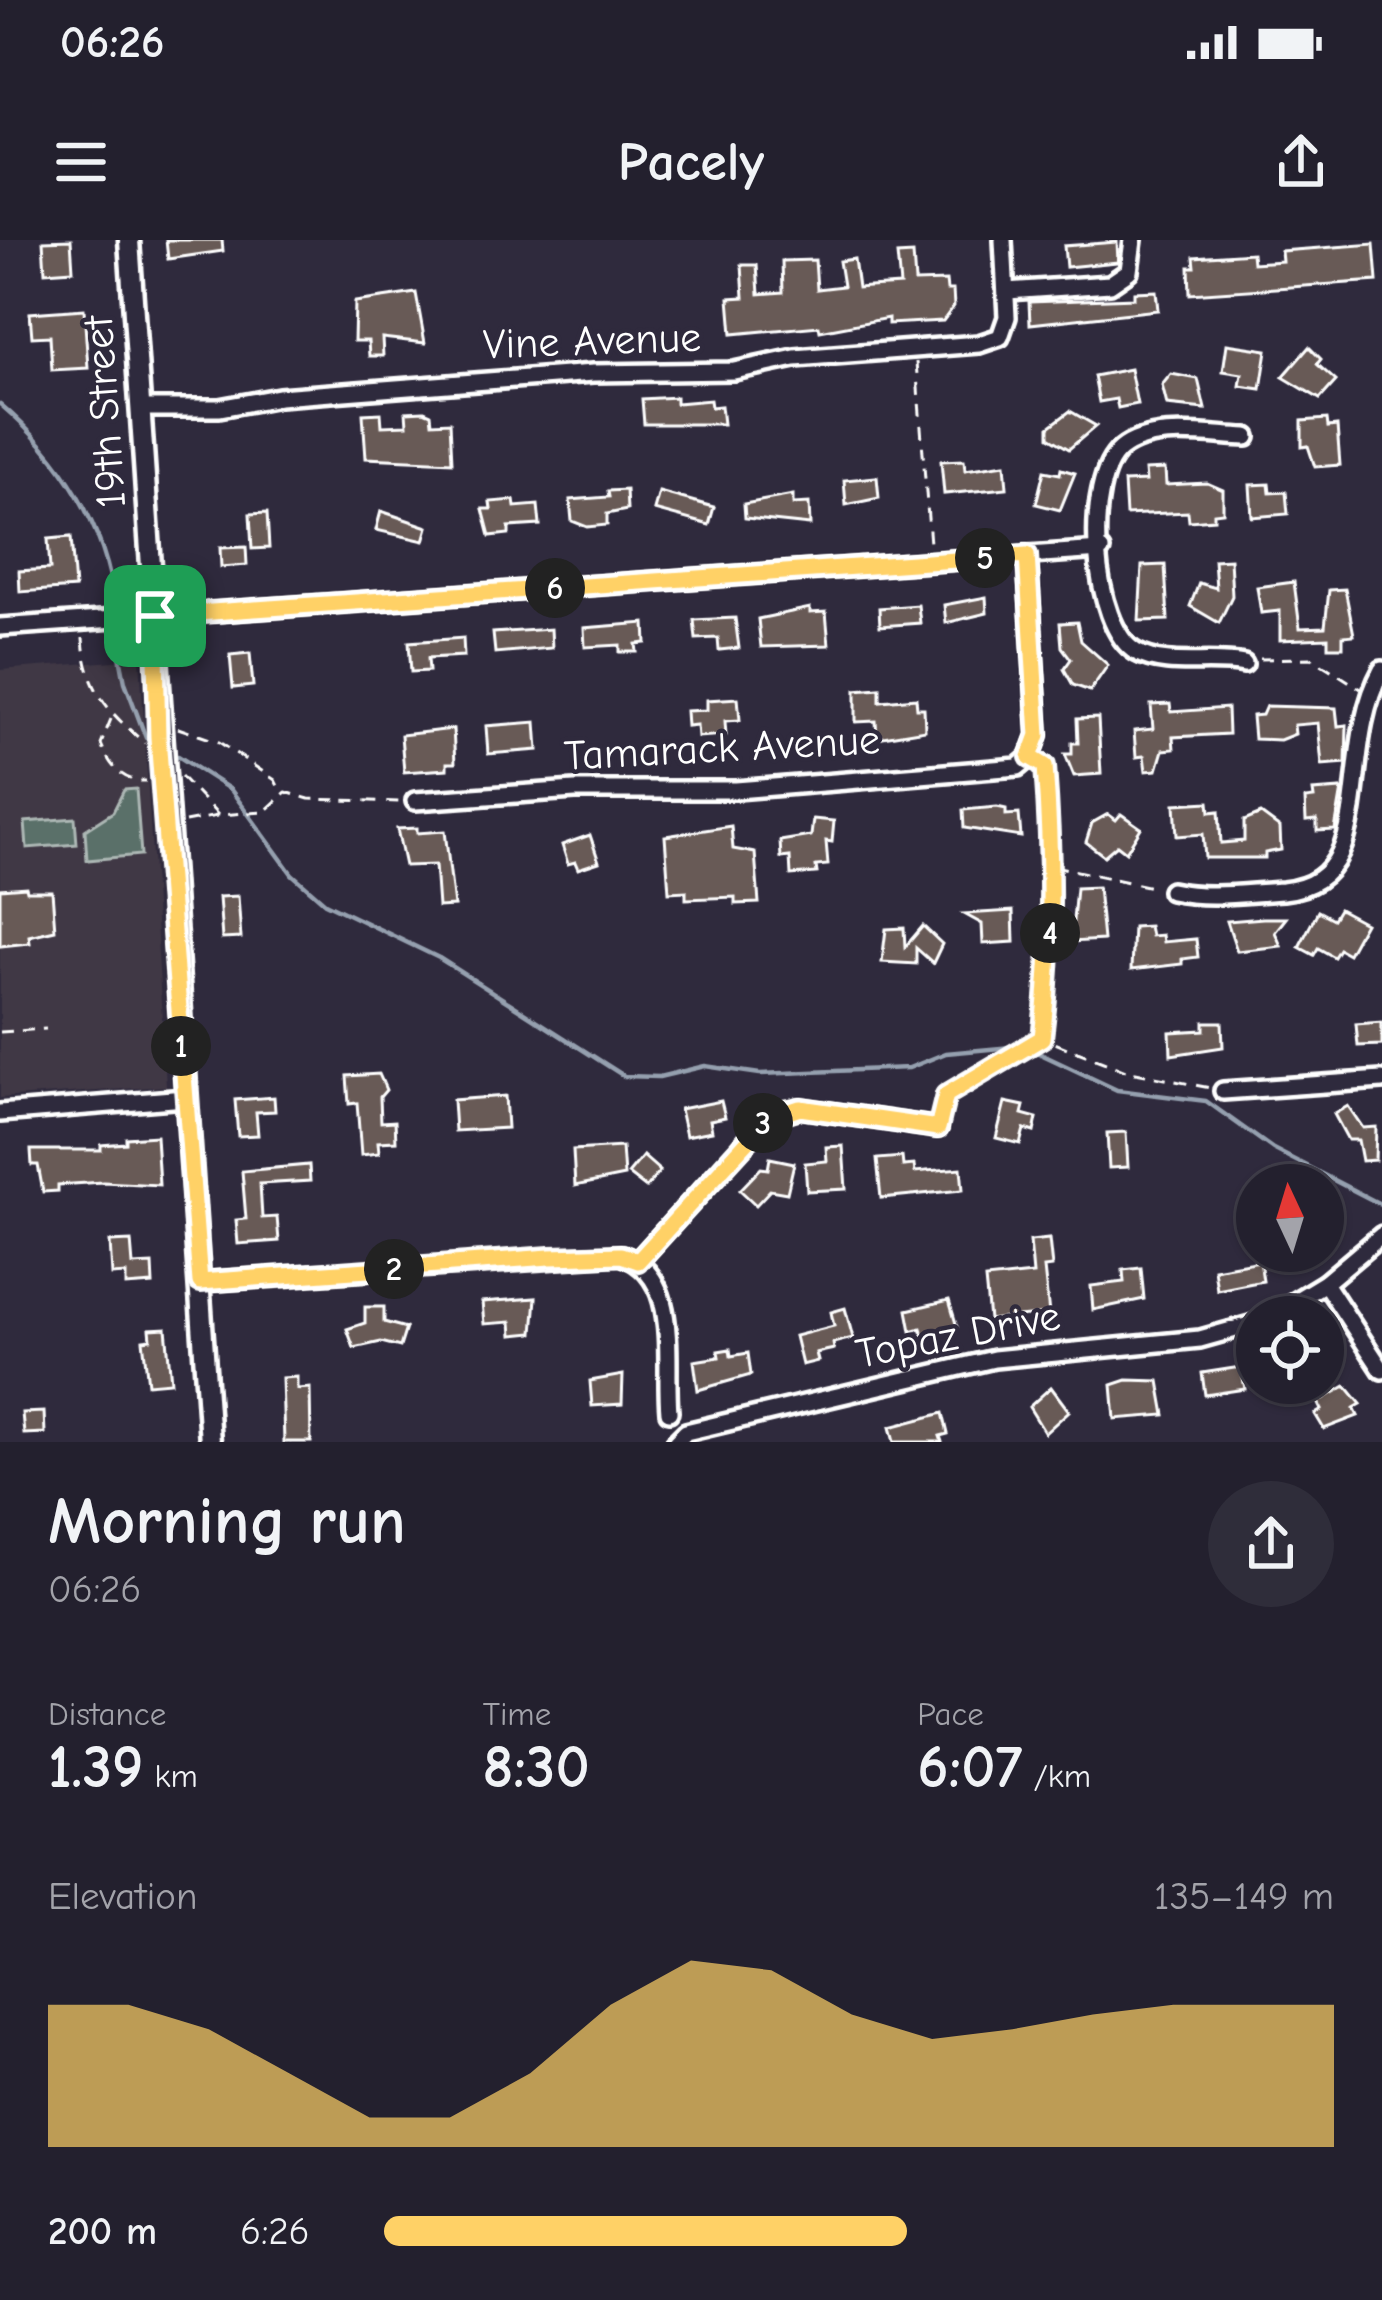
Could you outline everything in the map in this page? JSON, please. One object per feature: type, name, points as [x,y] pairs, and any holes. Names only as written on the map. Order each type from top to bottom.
[{"type":"street","name":"19th Street","points":[[129,240],[158,726],[210,1442]]},
{"type":"street","points":[[1003,240],[1007,291],[1110,284],[1129,271],[1133,240]]},
{"type":"street","name":"Vine Avenue","points":[[140,408],[219,409],[279,397],[593,373],[734,371],[795,358],[915,349],[1000,337],[1007,317],[1007,291]]},
{"type":"street","points":[[1244,664],[1212,657],[1163,661],[1130,649],[1108,622],[1098,491],[1111,460],[1123,448],[1155,436],[1247,437]]},
{"type":"street","points":[[0,627],[1101,550]]},
{"type":"street","points":[[1027,555],[1038,735],[1030,757]]},
{"type":"street","points":[[1377,773],[1373,696],[1382,670]]},
{"type":"street","name":"Tamarack Avenue","points":[[416,801],[575,790],[736,790],[1018,766],[1030,757]]},
{"type":"street","points":[[1171,891],[1209,896],[1310,890],[1348,879]]},
{"type":"street","points":[[1223,1091],[1382,1080]]},
{"type":"street","points":[[0,1113],[185,1098]]},
{"type":"street","points":[[638,1261],[759,1127],[784,1111],[800,1108],[938,1128]]},
{"type":"street","points":[[1304,1296],[1382,1235]]},
{"type":"street","points":[[200,1282],[621,1255],[654,1274],[662,1292],[669,1412]]},
{"type":"street","points":[[1325,1283],[1382,1370]]},
{"type":"street","name":"Topaz Drive","points":[[676,1441],[710,1426],[994,1358],[1200,1340],[1236,1329]]},
{"type":"path","points":[[915,349],[932,561]]},
{"type":"path","points":[[82,621],[89,677],[112,717],[146,744]]},
{"type":"path","points":[[1244,664],[1270,656],[1312,658],[1373,696]]},
{"type":"path","points":[[112,717],[100,745],[106,759],[118,773],[137,781],[161,779]]},
{"type":"path","points":[[158,726],[219,742],[274,780],[282,793]]},
{"type":"path","points":[[1030,757],[1045,766],[1053,865],[1048,891],[1052,974],[1042,1038]]},
{"type":"path","points":[[177,772],[218,815]]},
{"type":"path","points":[[282,793],[379,803],[416,801]]},
{"type":"path","points":[[177,823],[264,812],[282,793]]},
{"type":"path","points":[[1053,865],[1171,891]]},
{"type":"path","points":[[0,1032],[46,1029]]},
{"type":"path","points":[[1042,1038],[1126,1071],[1223,1091]]},
{"type":"path","points":[[938,1128],[946,1095],[1042,1038]]},
{"type":"shaded area","points":[[140,659],[166,1086],[0,1098],[0,670]]},
{"type":"green space","points":[[136,789],[141,855],[87,860],[85,830],[113,812],[124,790]]},
{"type":"green space","points":[[75,818],[77,844],[27,848],[25,822]]},
{"type":"building","points":[[71,240],[73,270],[45,272],[43,241]]},
{"type":"building","points":[[166,240],[222,240],[223,251],[168,259]]},
{"type":"building","points":[[1117,242],[1118,262],[1066,267],[1064,246]]},
{"type":"building","points":[[1374,244],[1377,281],[1190,294],[1189,267],[1195,267],[1194,257],[1252,253],[1253,263],[1282,261],[1281,251]]},
{"type":"building","points":[[913,254],[915,282],[946,281],[947,290],[953,290],[954,306],[943,321],[888,324],[888,318],[820,331],[819,326],[732,334],[729,298],[744,297],[742,265],[757,265],[759,294],[783,292],[782,261],[815,260],[817,289],[843,286],[839,261],[854,259],[858,288],[900,285],[897,255]]},
{"type":"building","points":[[1156,291],[1158,310],[1030,324],[1029,302],[1134,298],[1134,292]]},
{"type":"building","points":[[416,293],[425,343],[382,338],[383,356],[369,356],[368,341],[354,341],[355,302]]},
{"type":"building","points":[[84,309],[88,368],[52,370],[50,336],[32,337],[30,313]]},
{"type":"building","points":[[1227,344],[1267,350],[1261,389],[1240,386],[1242,374],[1223,371]]},
{"type":"building","points":[[1309,347],[1321,359],[1317,364],[1336,381],[1320,399],[1283,377]]},
{"type":"building","points":[[1130,369],[1137,404],[1118,408],[1116,399],[1099,402],[1094,376]]},
{"type":"building","points":[[1171,374],[1198,379],[1205,409],[1167,405],[1162,385]]},
{"type":"building","points":[[676,397],[676,403],[710,400],[711,407],[721,406],[723,424],[644,424],[642,399]]},
{"type":"building","points":[[1070,411],[1096,426],[1069,449],[1049,437],[1049,427]]},
{"type":"building","points":[[406,412],[431,414],[432,423],[450,422],[452,462],[366,458],[363,414],[381,413],[382,426],[407,425]]},
{"type":"building","points":[[1327,419],[1328,427],[1337,426],[1340,465],[1315,467],[1308,446],[1302,447],[1302,421]]},
{"type":"building","points":[[964,460],[965,470],[1005,464],[1007,488],[944,494],[941,461]]},
{"type":"building","points":[[1061,469],[1075,473],[1060,510],[1036,504],[1044,471],[1060,474]]},
{"type":"building","points":[[1165,469],[1166,485],[1207,483],[1223,490],[1223,512],[1214,513],[1214,519],[1189,521],[1188,512],[1126,515],[1124,482],[1146,481],[1145,470]]},
{"type":"building","points":[[877,477],[879,498],[846,505],[844,480]]},
{"type":"building","points":[[1269,484],[1270,493],[1286,492],[1288,514],[1252,517],[1250,485]]},
{"type":"building","points":[[626,490],[627,510],[607,514],[607,525],[587,527],[572,521],[570,500],[609,497],[608,491]]},
{"type":"building","points":[[659,492],[714,507],[709,525],[654,510]]},
{"type":"building","points":[[793,495],[793,504],[809,503],[810,525],[745,518],[744,504]]},
{"type":"building","points":[[514,500],[515,507],[538,505],[540,525],[509,527],[509,534],[490,536],[483,509],[491,509],[490,502]]},
{"type":"building","points":[[381,511],[428,527],[424,541],[376,530]]},
{"type":"building","points":[[267,513],[269,548],[252,549],[250,514]]},
{"type":"building","points":[[71,537],[75,588],[20,592],[19,571],[50,569],[48,539]]},
{"type":"building","points":[[246,547],[247,565],[221,567],[220,548]]},
{"type":"building","points":[[1230,559],[1232,596],[1219,623],[1190,606],[1199,583],[1216,588],[1214,560]]},
{"type":"building","points":[[1165,565],[1168,620],[1139,621],[1142,566]]},
{"type":"building","points":[[1294,582],[1300,628],[1325,627],[1329,590],[1345,589],[1354,635],[1343,636],[1343,647],[1328,647],[1328,638],[1280,640],[1280,611],[1261,613],[1257,587]]},
{"type":"building","points":[[986,597],[987,613],[946,623],[944,605]]},
{"type":"building","points":[[918,605],[920,623],[880,626],[879,608]]},
{"type":"building","points":[[810,608],[810,613],[826,612],[829,645],[761,647],[758,619]]},
{"type":"building","points":[[735,618],[739,648],[719,650],[718,638],[696,639],[694,620]]},
{"type":"building","points":[[1077,622],[1081,641],[1108,665],[1090,691],[1073,685],[1064,669],[1071,659],[1062,647],[1060,623]]},
{"type":"building","points":[[645,623],[646,643],[636,644],[637,652],[620,652],[620,645],[585,647],[584,628]]},
{"type":"building","points":[[551,629],[552,648],[495,653],[493,633]]},
{"type":"building","points":[[463,638],[464,656],[428,658],[429,671],[411,672],[409,642]]},
{"type":"building","points":[[250,653],[253,686],[233,688],[230,655]]},
{"type":"building","points":[[880,688],[880,701],[916,698],[917,708],[924,708],[925,730],[877,738],[876,721],[856,722],[856,690]]},
{"type":"building","points":[[738,698],[740,720],[725,721],[726,735],[698,737],[697,725],[687,726],[686,711],[707,710],[707,700]]},
{"type":"building","points":[[1170,704],[1171,712],[1227,708],[1228,734],[1173,737],[1174,749],[1163,750],[1157,770],[1146,771],[1144,756],[1136,757],[1134,731],[1153,729],[1151,705]]},
{"type":"building","points":[[1266,706],[1336,708],[1338,726],[1347,725],[1346,763],[1322,765],[1318,723],[1294,725],[1295,734],[1280,740],[1254,739],[1252,716],[1262,715]]},
{"type":"building","points":[[1098,718],[1101,774],[1074,776],[1065,754],[1072,754],[1072,743],[1078,743],[1077,719]]},
{"type":"building","points":[[536,722],[538,750],[488,754],[486,726]]},
{"type":"building","points":[[453,729],[455,763],[447,763],[447,769],[404,772],[401,735]]},
{"type":"building","points":[[1342,789],[1335,830],[1317,831],[1317,820],[1306,821],[1305,799],[1314,798],[1313,791]]},
{"type":"building","points":[[1209,802],[1210,812],[1219,811],[1221,843],[1244,841],[1244,821],[1261,814],[1280,828],[1281,850],[1265,853],[1265,858],[1205,858],[1203,834],[1177,836],[1175,804]]},
{"type":"building","points":[[1006,809],[1006,815],[1019,814],[1021,837],[964,828],[963,810]]},
{"type":"building","points":[[1108,814],[1116,820],[1121,814],[1141,828],[1126,852],[1117,845],[1104,856],[1086,842],[1092,823]]},
{"type":"building","points":[[813,819],[834,821],[832,842],[826,841],[828,865],[816,866],[817,873],[791,875],[790,857],[781,858],[780,841],[811,836]]},
{"type":"building","points":[[731,826],[733,849],[755,853],[759,903],[735,904],[735,897],[686,899],[686,891],[669,892],[665,836]]},
{"type":"building","points":[[417,828],[417,833],[445,831],[454,906],[438,907],[435,865],[405,866],[397,829]]},
{"type":"building","points":[[590,835],[599,862],[578,869],[575,862],[568,864],[562,845]]},
{"type":"building","points":[[26,887],[27,891],[52,891],[55,930],[29,936],[30,943],[0,946],[0,889]]},
{"type":"building","points":[[1098,887],[1103,940],[1071,942],[1076,888]]},
{"type":"building","points":[[238,896],[241,938],[222,939],[219,897]]},
{"type":"building","points":[[1339,909],[1365,923],[1348,954],[1339,949],[1334,957],[1318,948],[1314,955],[1299,947],[1318,911],[1333,919]]},
{"type":"building","points":[[1013,911],[1014,942],[983,944],[982,924],[964,914]]},
{"type":"building","points":[[1286,918],[1275,932],[1281,946],[1237,951],[1227,921]]},
{"type":"building","points":[[923,926],[942,944],[933,963],[916,948],[916,964],[882,962],[886,929],[904,928],[905,947]]},
{"type":"building","points":[[1149,926],[1151,936],[1162,935],[1163,942],[1196,939],[1198,957],[1182,959],[1182,964],[1131,970],[1133,927]]},
{"type":"building","points":[[1204,1022],[1222,1022],[1223,1047],[1171,1055],[1170,1032],[1204,1030]]},
{"type":"building","points":[[1382,1022],[1382,1045],[1358,1046],[1356,1024]]},
{"type":"building","points":[[379,1074],[386,1090],[380,1097],[381,1122],[395,1121],[396,1141],[378,1142],[379,1153],[361,1155],[357,1103],[349,1104],[347,1076]]},
{"type":"building","points":[[505,1096],[507,1128],[455,1131],[453,1100]]},
{"type":"building","points":[[274,1097],[275,1111],[256,1112],[258,1135],[238,1136],[235,1100]]},
{"type":"building","points":[[721,1101],[725,1117],[710,1120],[712,1131],[686,1136],[680,1109]]},
{"type":"building","points":[[1005,1102],[1024,1106],[1022,1114],[1037,1118],[1034,1132],[1024,1129],[1020,1144],[996,1138]]},
{"type":"building","points":[[1348,1106],[1363,1128],[1376,1127],[1375,1160],[1362,1161],[1358,1140],[1348,1140],[1334,1114]]},
{"type":"building","points":[[1126,1132],[1128,1167],[1109,1168],[1107,1133]]},
{"type":"building","points":[[156,1136],[159,1185],[103,1182],[58,1185],[58,1191],[43,1192],[38,1165],[32,1165],[31,1150],[101,1150],[101,1145],[126,1143],[126,1138]]},
{"type":"building","points":[[843,1146],[846,1189],[807,1191],[805,1163],[827,1161],[826,1147]]},
{"type":"building","points":[[622,1147],[624,1176],[575,1186],[573,1150]]},
{"type":"building","points":[[643,1156],[660,1171],[646,1188],[628,1174]]},
{"type":"building","points":[[902,1157],[903,1166],[914,1165],[915,1172],[961,1168],[963,1190],[881,1198],[877,1159]]},
{"type":"building","points":[[770,1158],[794,1163],[787,1193],[770,1190],[756,1205],[740,1190],[761,1168],[768,1169]]},
{"type":"building","points":[[309,1165],[310,1181],[260,1184],[262,1218],[277,1217],[279,1241],[238,1244],[236,1220],[246,1219],[242,1171]]},
{"type":"building","points":[[1049,1239],[1052,1267],[1044,1268],[1049,1314],[989,1320],[985,1279],[1033,1274],[1030,1241]]},
{"type":"building","points":[[131,1241],[133,1265],[152,1264],[153,1284],[126,1286],[126,1274],[112,1275],[110,1242]]},
{"type":"building","points":[[1236,1265],[1236,1272],[1262,1272],[1263,1281],[1217,1290],[1214,1269]]},
{"type":"building","points":[[1141,1268],[1144,1299],[1093,1310],[1091,1286],[1124,1282],[1123,1270]]},
{"type":"building","points":[[536,1298],[533,1333],[512,1335],[511,1322],[484,1324],[482,1302]]},
{"type":"building","points":[[949,1300],[957,1327],[923,1335],[921,1328],[911,1331],[907,1310]]},
{"type":"building","points":[[365,1307],[384,1307],[384,1322],[406,1328],[400,1347],[381,1342],[354,1348],[347,1329],[365,1323]]},
{"type":"building","points":[[845,1308],[853,1338],[833,1343],[834,1349],[816,1353],[818,1361],[802,1365],[795,1336],[834,1326],[831,1312]]},
{"type":"building","points":[[166,1328],[171,1382],[148,1384],[143,1340],[151,1339],[150,1329]]},
{"type":"building","points":[[730,1349],[731,1356],[748,1353],[751,1375],[698,1390],[694,1361],[719,1357],[718,1351]]},
{"type":"building","points":[[1236,1368],[1236,1390],[1205,1395],[1202,1373]]},
{"type":"building","points":[[623,1375],[622,1404],[592,1406],[590,1381]]},
{"type":"building","points":[[297,1377],[297,1389],[310,1388],[311,1442],[284,1442],[282,1378]]},
{"type":"building","points":[[1127,1380],[1159,1381],[1165,1415],[1115,1419],[1112,1385]]},
{"type":"building","points":[[1051,1387],[1069,1411],[1045,1433],[1029,1407]]},
{"type":"building","points":[[1344,1387],[1361,1404],[1354,1408],[1358,1416],[1324,1429],[1315,1414],[1322,1410],[1319,1404],[1344,1404]]},
{"type":"building","points":[[44,1412],[45,1433],[24,1434],[22,1413]]},
{"type":"building","points":[[943,1413],[948,1434],[940,1436],[942,1442],[894,1442],[890,1427]]},
{"type":"waterway","points":[[0,404],[42,446],[77,494],[102,548],[115,607]]},
{"type":"waterway","points":[[115,630],[125,682],[146,738]]},
{"type":"waterway","points":[[178,756],[231,790],[292,874],[325,903],[439,958],[624,1076],[659,1077],[705,1066],[760,1074],[909,1068],[946,1053],[1023,1046]]},
{"type":"waterway","points":[[1028,1048],[1117,1090],[1206,1101],[1273,1149],[1382,1205]]},
{"type":"route","points":[[1027,555],[1038,735],[1030,757],[1045,766],[1053,865],[1048,891],[1052,974],[1042,1038],[946,1095],[938,1128],[800,1108],[769,1118],[638,1261],[621,1255],[550,1257],[200,1282],[158,737],[155,616],[1027,555]]}]
